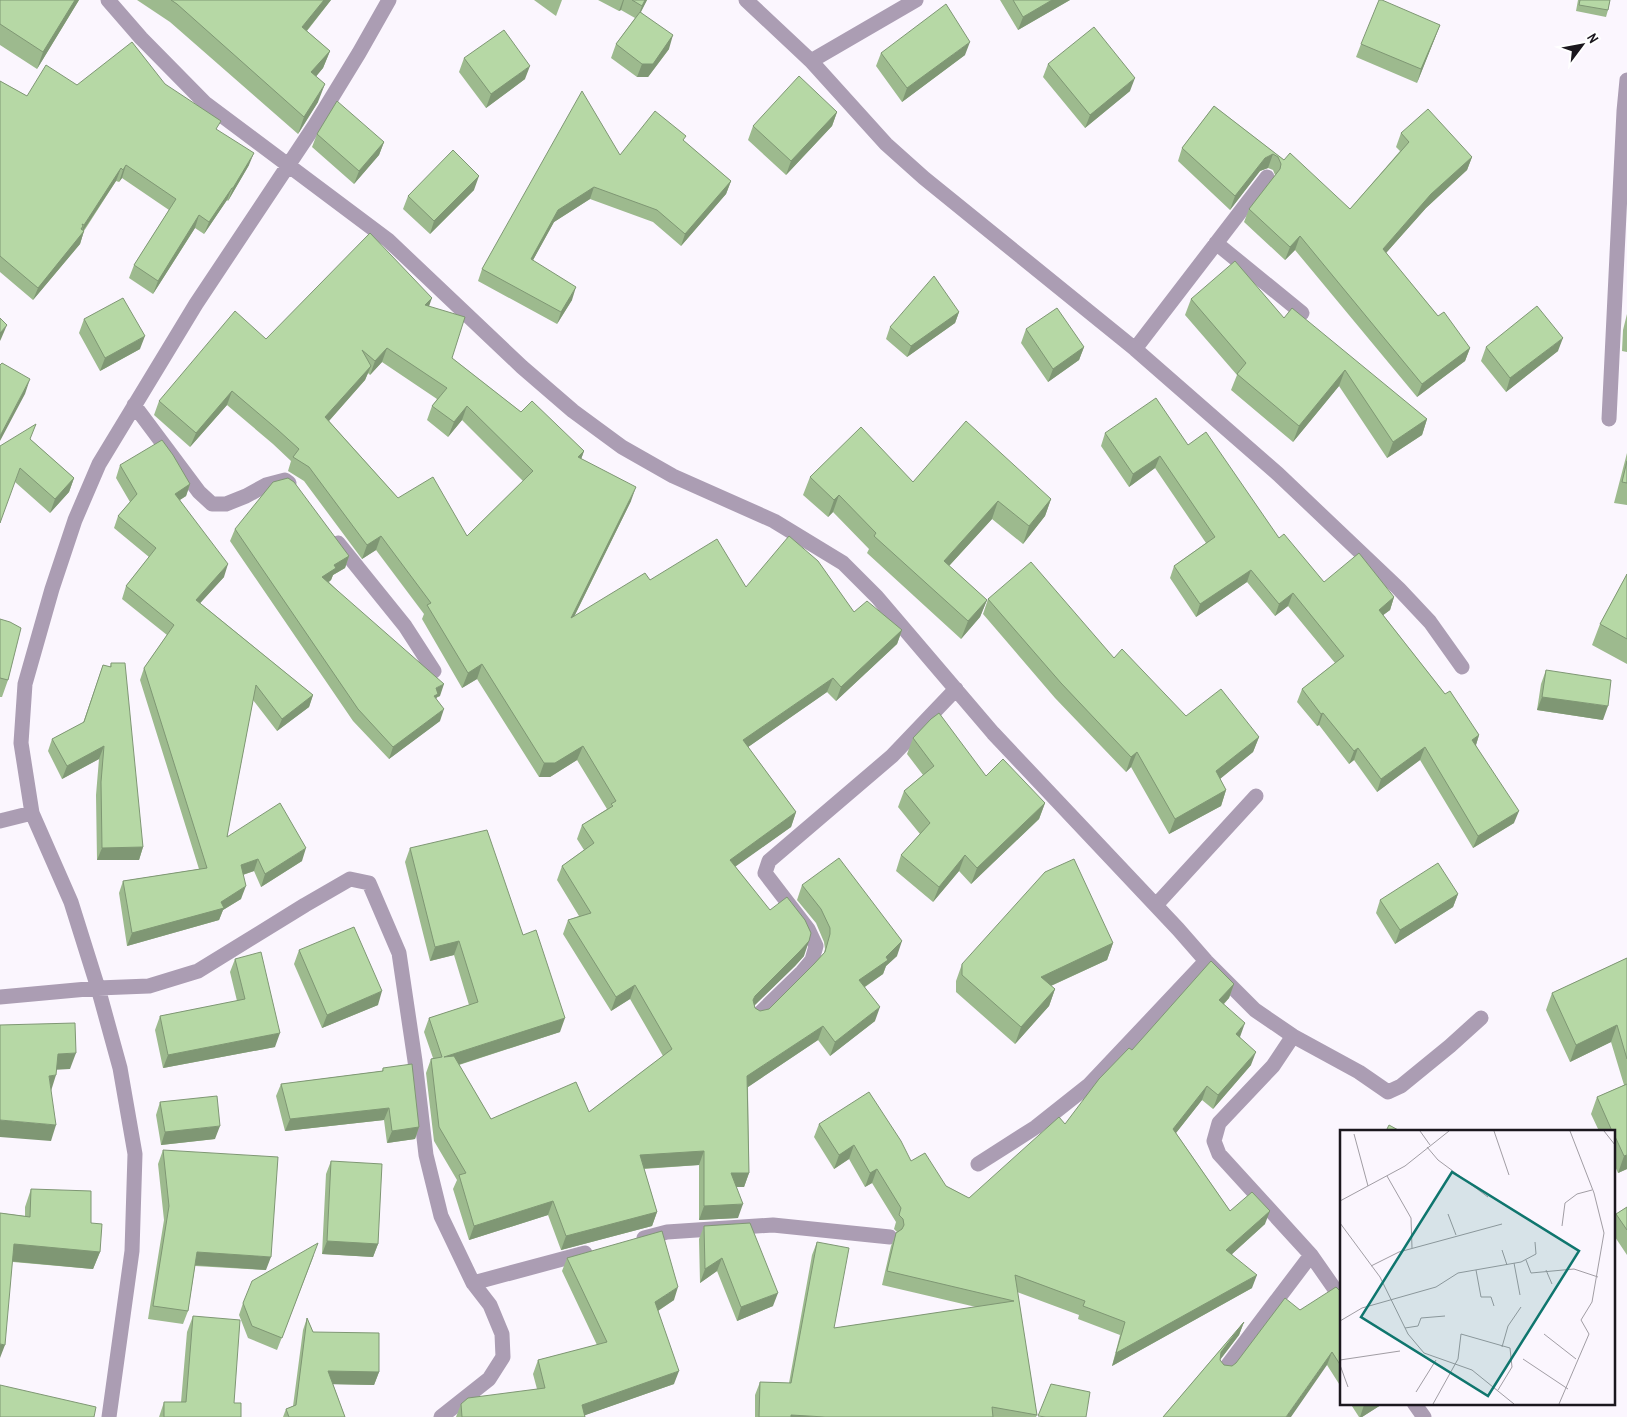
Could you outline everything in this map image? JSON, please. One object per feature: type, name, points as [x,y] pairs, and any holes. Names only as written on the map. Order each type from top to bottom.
[{"type":"street","points":[[108,0],[141,38],[206,104],[388,240],[522,367],[573,411],[622,447],[674,476],[774,521],[842,563],[877,597],[993,733],[1156,905],[1206,962],[1255,1010],[1293,1036],[1359,1072],[1388,1092],[1402,1086],[1480,1018]]},
{"type":"street","points":[[110,1417],[132,1251],[135,1154],[120,1068],[98,988],[71,902],[32,813],[21,743],[25,684],[52,589],[75,520],[99,464],[196,304],[288,165],[359,53],[390,0]]},
{"type":"street","points":[[746,0],[811,61],[886,144],[924,178],[1135,349],[1278,474],[1399,589],[1430,622],[1462,667]]},
{"type":"street","points":[[811,61],[916,0]]},
{"type":"street","points":[[1609,419],[1627,80]]},
{"type":"street","points":[[1135,349],[1267,178]]},
{"type":"street","points":[[1216,244],[1302,313]]},
{"type":"street","points":[[134,405],[199,492],[212,504],[226,504],[266,485],[285,480],[296,487],[302,494]]},
{"type":"street","points":[[330,534],[405,626],[434,670]]},
{"type":"street","points":[[757,1016],[802,972],[812,960],[816,946],[808,929],[765,873],[769,861],[892,756],[956,689]]},
{"type":"street","points":[[1156,905],[1256,796]]},
{"type":"street","points":[[0,821],[32,813]]},
{"type":"street","points":[[0,997],[98,988],[149,986],[198,971],[350,879],[369,883],[399,953],[415,1061],[426,1155],[441,1216],[473,1283],[490,1306],[502,1334],[503,1357],[489,1379],[441,1417]]},
{"type":"street","points":[[978,1164],[1036,1127],[1089,1085],[1206,962]]},
{"type":"street","points":[[1293,1036],[1273,1066],[1219,1123],[1214,1142],[1219,1154],[1311,1255],[1340,1297]]},
{"type":"street","points":[[630,1242],[667,1232],[773,1225],[890,1237]]},
{"type":"street","points":[[473,1283],[603,1249]]},
{"type":"street","points":[[1224,1370],[1311,1255]]},
{"type":"street","points":[[1415,1404],[1424,1417]]},
{"type":"building","points":[[0,0],[75,0],[43,52],[0,24]]},
{"type":"building","points":[[171,0],[324,0],[302,27],[330,51],[311,72],[325,84],[304,117],[177,4]]},
{"type":"building","points":[[632,0],[645,0],[642,6]]},
{"type":"building","points":[[1013,0],[1052,0],[1023,17]]},
{"type":"building","points":[[1379,0],[1440,25],[1421,69],[1361,44]]},
{"type":"building","points":[[1580,0],[1610,0],[1608,10],[1579,5]]},
{"type":"building","points":[[946,4],[970,42],[907,88],[881,53]]},
{"type":"building","points":[[640,12],[673,35],[653,64],[642,64],[616,44]]},
{"type":"building","points":[[1094,27],[1135,78],[1090,115],[1048,64]]},
{"type":"building","points":[[504,30],[530,66],[491,94],[464,58]]},
{"type":"building","points":[[132,42],[165,84],[221,121],[216,129],[254,153],[233,188],[209,222],[199,215],[158,281],[134,265],[176,199],[126,165],[123,170],[121,168],[84,225],[82,224],[81,229],[84,231],[38,288],[0,256],[0,81],[27,96],[46,65],[77,85]]},
{"type":"building","points":[[799,76],[837,112],[791,161],[753,126]]},
{"type":"building","points":[[582,91],[620,155],[655,111],[686,136],[683,140],[731,181],[685,234],[657,210],[594,187],[558,210],[531,259],[576,287],[561,312],[482,269]]},
{"type":"building","points":[[337,101],[384,142],[359,171],[317,134]]},
{"type":"building","points":[[1214,106],[1284,160],[1290,153],[1350,209],[1409,142],[1401,133],[1428,109],[1472,157],[1431,194],[1383,249],[1438,316],[1444,312],[1470,348],[1422,384],[1300,236],[1290,247],[1249,209],[1280,169],[1281,164],[1278,157],[1273,154],[1265,158],[1235,196],[1182,148]]},
{"type":"building","points":[[453,150],[479,176],[434,221],[408,196]]},
{"type":"building","points":[[370,233],[432,298],[425,305],[465,317],[452,358],[521,412],[532,401],[584,451],[578,457],[636,487],[571,618],[645,573],[650,580],[717,539],[746,587],[789,536],[818,561],[854,612],[867,601],[902,630],[841,687],[833,678],[743,740],[796,812],[730,860],[770,910],[787,897],[805,920],[811,933],[809,941],[755,996],[753,1000],[755,1008],[760,1011],[769,1009],[825,952],[830,928],[821,909],[802,885],[839,858],[902,941],[886,957],[888,960],[859,980],[880,1007],[835,1042],[823,1026],[747,1076],[749,1173],[731,1173],[743,1204],[704,1206],[704,1151],[640,1155],[657,1212],[566,1236],[553,1201],[474,1226],[459,1175],[466,1173],[439,1127],[431,1059],[442,1057],[429,1018],[478,1002],[459,941],[435,947],[410,848],[487,830],[523,935],[536,930],[565,1018],[444,1057],[454,1056],[491,1119],[576,1082],[589,1112],[672,1049],[635,985],[616,997],[568,920],[591,913],[562,866],[594,843],[582,825],[613,806],[611,804],[616,801],[583,746],[555,763],[544,763],[482,664],[468,673],[427,605],[431,603],[381,536],[367,545],[309,467],[293,457],[299,449],[278,430],[232,391],[196,433],[159,401],[235,311],[266,339]],"holes":[[[387,348],[447,388],[432,406],[454,422],[467,406],[533,471],[467,536],[433,477],[398,498],[325,417],[371,366],[362,350],[375,361]]]},
{"type":"building","points":[[1235,261],[1284,318],[1292,308],[1427,419],[1393,442],[1345,370],[1299,426],[1237,374],[1246,363],[1191,299]]},
{"type":"building","points":[[934,276],[959,312],[911,346],[890,327]]},
{"type":"building","points":[[123,298],[145,336],[105,358],[84,319]]},
{"type":"building","points":[[1537,306],[1563,338],[1510,378],[1486,347]]},
{"type":"building","points":[[1057,308],[1084,347],[1053,369],[1026,329]]},
{"type":"building","points":[[0,318],[7,325],[0,333]]},
{"type":"building","points":[[2,363],[30,379],[0,436],[0,365]]},
{"type":"building","points":[[1156,398],[1188,445],[1206,432],[1279,538],[1284,534],[1324,582],[1359,553],[1394,597],[1379,610],[1445,694],[1450,691],[1479,735],[1472,740],[1519,811],[1478,836],[1425,747],[1381,779],[1358,748],[1354,751],[1323,713],[1321,714],[1302,689],[1344,656],[1293,593],[1279,604],[1251,570],[1200,604],[1174,566],[1215,537],[1160,456],[1133,474],[1105,433]]},
{"type":"building","points":[[966,421],[1051,499],[1029,526],[998,501],[944,561],[987,600],[968,621],[874,536],[876,533],[839,495],[834,500],[810,477],[861,427],[913,482]]},
{"type":"building","points":[[36,424],[30,439],[74,478],[55,499],[20,468],[0,523],[0,446]]},
{"type":"building","points":[[162,440],[190,484],[175,494],[228,564],[196,600],[313,695],[282,719],[256,685],[227,837],[280,803],[306,848],[265,874],[258,859],[241,865],[246,886],[221,902],[224,908],[132,933],[123,881],[207,868],[144,668],[174,625],[126,586],[156,548],[118,516],[137,494],[120,465]]},
{"type":"building","points":[[1627,461],[1627,483],[1622,482]]},
{"type":"building","points":[[288,478],[294,482],[349,556],[334,565],[336,568],[322,577],[444,684],[436,688],[438,694],[434,696],[444,709],[393,747],[358,709],[235,529],[273,482]]},
{"type":"building","points":[[1031,562],[1114,658],[1122,649],[1186,716],[1221,689],[1259,737],[1216,771],[1226,790],[1175,819],[1137,752],[1131,757],[1061,683],[988,599]]},
{"type":"building","points":[[1627,574],[1627,639],[1600,624]]},
{"type":"building","points":[[0,619],[21,628],[8,680],[0,678]]},
{"type":"building","points":[[111,663],[125,663],[143,847],[102,848],[101,782],[104,746],[67,766],[52,739],[84,722],[103,665],[111,667]]},
{"type":"building","points":[[1546,670],[1611,680],[1608,706],[1542,697]]},
{"type":"building","points":[[939,713],[986,776],[1003,759],[1045,803],[977,868],[965,855],[939,887],[901,855],[930,823],[904,791],[934,766],[913,738]]},
{"type":"building","points":[[1074,859],[1113,943],[1041,977],[1055,989],[1021,1027],[962,975],[962,964],[1045,872]]},
{"type":"building","points":[[1438,863],[1458,894],[1400,930],[1380,900]]},
{"type":"building","points":[[354,927],[382,991],[327,1015],[299,950]]},
{"type":"building","points":[[261,952],[280,1033],[168,1055],[160,1016],[245,999],[235,959]]},
{"type":"building","points":[[1627,958],[1627,1059],[1617,1025],[1576,1045],[1552,993]]},
{"type":"building","points":[[1211,961],[1234,984],[1219,1000],[1245,1023],[1236,1034],[1256,1052],[1218,1095],[1207,1086],[1173,1129],[1230,1211],[1252,1192],[1270,1211],[1226,1250],[1257,1275],[1116,1353],[1125,1322],[1083,1306],[1085,1301],[1015,1275],[1037,1415],[992,1407],[993,1417],[825,1417],[791,1415],[791,1417],[759,1417],[760,1382],[791,1383],[817,1242],[849,1248],[834,1328],[1014,1301],[887,1271],[896,1233],[904,1225],[903,1219],[899,1215],[901,1208],[877,1169],[870,1173],[854,1145],[839,1155],[819,1124],[869,1092],[901,1141],[911,1161],[925,1153],[946,1186],[969,1198],[1059,1117],[1065,1124],[1099,1079],[1129,1048],[1132,1050]]},
{"type":"building","points":[[75,1023],[76,1053],[58,1054],[56,1075],[49,1076],[56,1125],[0,1120],[0,1025]]},
{"type":"building","points":[[412,1064],[419,1127],[392,1131],[389,1108],[290,1119],[281,1084],[383,1071],[383,1068]]},
{"type":"building","points":[[1627,1084],[1627,1155],[1624,1156],[1614,1134],[1614,1130],[1612,1130],[1597,1097]]},
{"type":"building","points":[[217,1096],[220,1126],[165,1132],[160,1102]]},
{"type":"building","points":[[1389,1125],[1398,1130],[1386,1130]]},
{"type":"building","points":[[163,1150],[278,1157],[271,1257],[197,1252],[188,1311],[153,1306],[169,1206]]},
{"type":"building","points":[[331,1161],[382,1164],[378,1244],[327,1241]]},
{"type":"building","points":[[31,1189],[91,1191],[91,1223],[102,1224],[100,1252],[14,1244],[5,1345],[0,1344],[0,1213],[30,1217]]},
{"type":"building","points":[[1627,1207],[1627,1230],[1616,1214]]},
{"type":"building","points":[[750,1223],[778,1293],[741,1307],[722,1258],[705,1269],[704,1226]]},
{"type":"building","points":[[662,1231],[678,1287],[655,1302],[679,1371],[582,1405],[585,1417],[462,1417],[461,1404],[468,1398],[545,1388],[538,1360],[607,1342],[567,1258]]},
{"type":"building","points":[[318,1243],[282,1338],[252,1326],[243,1303],[252,1281]]},
{"type":"building","points":[[1336,1287],[1340,1291],[1340,1364],[1332,1352],[1286,1417],[1163,1417],[1244,1322],[1221,1352],[1220,1360],[1224,1365],[1232,1366],[1236,1363],[1285,1298],[1300,1310]]},
{"type":"building","points":[[193,1316],[240,1320],[234,1403],[241,1403],[241,1417],[164,1417],[164,1402],[186,1402]]},
{"type":"building","points":[[307,1318],[313,1332],[379,1333],[379,1372],[328,1371],[345,1417],[289,1417],[286,1409],[296,1405]]},
{"type":"building","points":[[1051,1384],[1090,1392],[1086,1417],[1038,1416]]},
{"type":"building","points":[[0,1385],[96,1407],[94,1417],[0,1417]]}]
